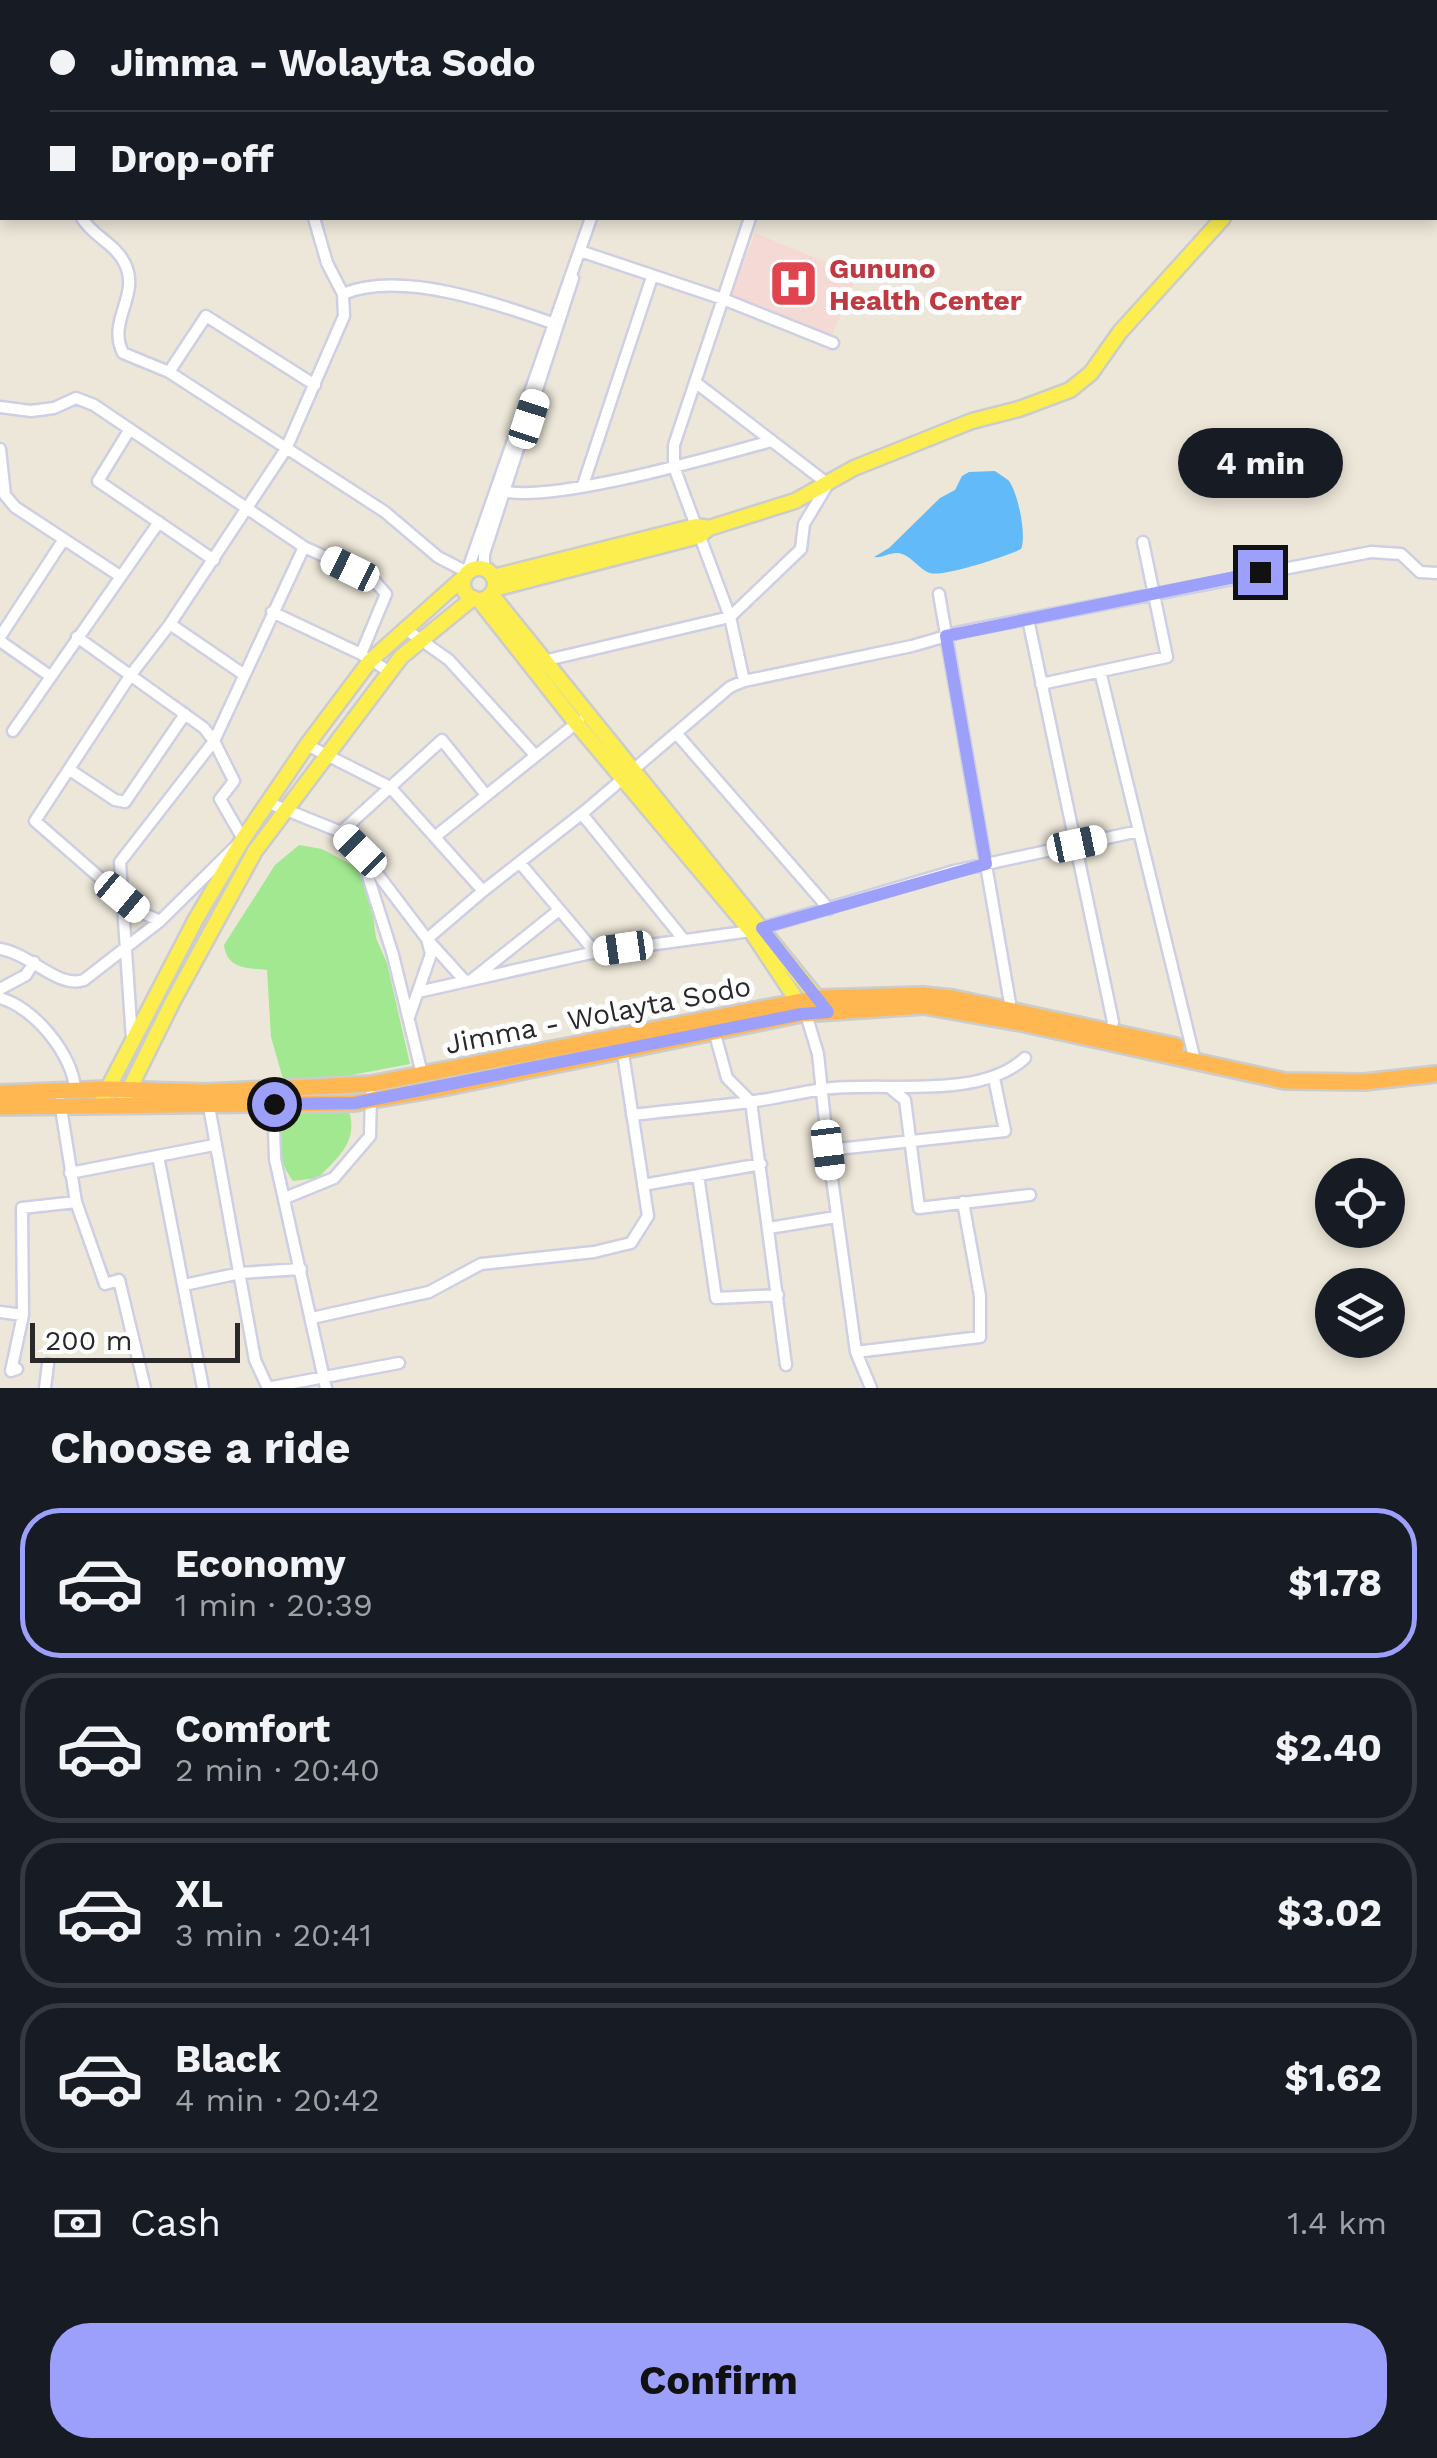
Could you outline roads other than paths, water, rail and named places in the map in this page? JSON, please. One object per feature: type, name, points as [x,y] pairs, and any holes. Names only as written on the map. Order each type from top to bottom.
[{"type":"highway","name":"Jimma - Wolayta Sodo","points":[[802,1008],[817,998],[923,995],[1011,1008],[1110,1030],[1285,1080],[1364,1082],[1437,1074]]},
{"type":"highway","name":"Jimma - Wolayta Sodo","points":[[0,1093],[65,1095],[100,1105],[122,1105],[371,1092],[802,1008],[828,1012],[924,1006],[1194,1056]]},
{"type":"highway","name":"Jimma - Wolayta Sodo","points":[[371,1092],[422,1074],[622,1044]]},
{"type":"highway","name":"Jimma - Wolayta Sodo","points":[[0,1107],[108,1089],[207,1098]]},
{"type":"main road","points":[[466,574],[464,590],[486,588],[701,530],[795,501],[854,468],[972,422],[1070,390],[1091,373],[1120,332],[1221,220]]},
{"type":"main road","points":[[466,574],[486,588],[581,719]]},
{"type":"main road","points":[[100,1105],[196,919],[243,839],[366,658],[466,574]]},
{"type":"main road","points":[[122,1105],[255,851],[401,657],[486,588]]},
{"type":"main road","points":[[486,588],[581,719],[828,1012]]},
{"type":"main road","points":[[756,930],[802,1008]]},
{"type":"street","points":[[83,220],[109,242],[126,266],[128,285],[116,333],[123,353],[168,372],[386,512],[438,557],[466,574],[501,490],[572,290],[574,267]]},
{"type":"street","points":[[160,920],[138,910],[35,821],[286,449],[344,316],[342,294],[327,263],[315,220]]},
{"type":"street","points":[[486,588],[484,554],[501,490],[552,324],[590,220]]},
{"type":"street","points":[[744,682],[730,618],[701,530],[674,466],[674,446],[749,220]]},
{"type":"street","points":[[580,251],[723,299],[834,342]]},
{"type":"street","points":[[583,485],[652,277]]},
{"type":"street","points":[[342,294],[362,286],[384,284],[483,299],[552,324]]},
{"type":"street","points":[[168,372],[206,316],[315,385]]},
{"type":"street","points":[[542,662],[730,618],[801,549],[804,524],[828,484],[694,382]]},
{"type":"street","points":[[0,407],[42,410],[76,398],[94,405],[304,547],[372,578],[386,594],[366,658]]},
{"type":"street","points":[[130,429],[98,481],[214,560]]},
{"type":"street","points":[[501,490],[527,495],[583,485],[772,441]]},
{"type":"street","points":[[0,450],[5,495],[15,508],[120,576]]},
{"type":"street","points":[[13,731],[159,522]]},
{"type":"street","points":[[50,676],[0,639],[64,539]]},
{"type":"street","points":[[1041,684],[1167,656],[1143,542]]},
{"type":"street","points":[[132,1040],[120,862],[214,741],[304,547]]},
{"type":"street","points":[[428,939],[730,687],[946,636],[1371,552],[1402,554],[1420,572],[1437,573]]},
{"type":"street","points":[[939,594],[1011,1008]]},
{"type":"street","points":[[272,612],[390,672]]},
{"type":"street","points":[[1028,619],[1113,1022],[1110,1030]]},
{"type":"street","points":[[170,624],[243,674]]},
{"type":"street","points":[[404,628],[449,660],[535,755]]},
{"type":"street","points":[[0,949],[43,966],[61,982],[74,984],[84,980],[160,920],[243,839],[220,799],[234,782],[214,741],[185,714],[77,637]]},
{"type":"street","points":[[1100,671],[1194,1056]]},
{"type":"street","points":[[70,770],[115,800],[125,802],[185,714]]},
{"type":"street","points":[[436,836],[581,719]]},
{"type":"street","points":[[676,733],[828,909]]},
{"type":"street","points":[[341,832],[442,740],[486,795]]},
{"type":"street","points":[[307,745],[390,787],[483,891]]},
{"type":"street","points":[[269,804],[341,832],[428,939],[469,980]]},
{"type":"street","points":[[582,814],[684,940]]},
{"type":"street","points":[[418,992],[595,952],[756,930],[986,864],[1139,831]]},
{"type":"street","points":[[360,851],[422,1074]]},
{"type":"street","points":[[520,862],[595,952]]},
{"type":"street","points":[[469,980],[560,910]]},
{"type":"street","points":[[409,1017],[431,954],[428,939]]},
{"type":"street","points":[[0,989],[26,974],[34,962]]},
{"type":"street","points":[[0,998],[19,1003],[38,1019],[74,1073],[65,1095],[70,1173],[76,1202],[105,1284],[120,1280],[145,1388]]},
{"type":"street","points":[[802,1008],[818,1054],[856,1352],[872,1388]]},
{"type":"street","points":[[713,1026],[727,1078],[752,1102],[786,1365]]},
{"type":"street","points":[[312,1318],[429,1292],[481,1264],[594,1252],[630,1243],[648,1216],[622,1044]]},
{"type":"street","points":[[632,1115],[752,1102],[822,1089],[994,1078],[1012,1070],[1025,1058]]},
{"type":"street","points":[[828,1150],[1005,1131],[994,1078]]},
{"type":"street","points":[[888,1086],[904,1100],[919,1208],[1030,1194]]},
{"type":"street","points":[[284,1198],[334,1178],[370,1136],[371,1092]]},
{"type":"street","points":[[273,1097],[275,1158],[325,1384]]},
{"type":"street","points":[[207,1098],[255,1360],[268,1388],[325,1384],[399,1363]]},
{"type":"street","points":[[70,1173],[214,1146]]},
{"type":"street","points":[[158,1156],[203,1388]]},
{"type":"street","points":[[643,1185],[761,1164]]},
{"type":"street","points":[[698,1175],[716,1298],[778,1294]]},
{"type":"street","points":[[17,1369],[11,1371],[23,1315],[22,1208],[76,1202]]},
{"type":"street","points":[[856,1352],[980,1337],[980,1296],[963,1202]]},
{"type":"street","points":[[770,1228],[836,1217]]},
{"type":"street","points":[[184,1285],[240,1273],[302,1268]]},
{"type":"street","points":[[0,1312],[23,1315]]},
{"type":"street","points":[[45,1388],[48,1364]]},
{"type":"water","points":[[995,471],[1008,480],[1016,495],[1022,525],[1021,549],[976,565],[937,573],[926,571],[902,554],[874,557],[889,548],[940,498],[955,490],[962,476]]},
{"type":"place","name":"Gununo Health Center","points":[[794,284]]}]
